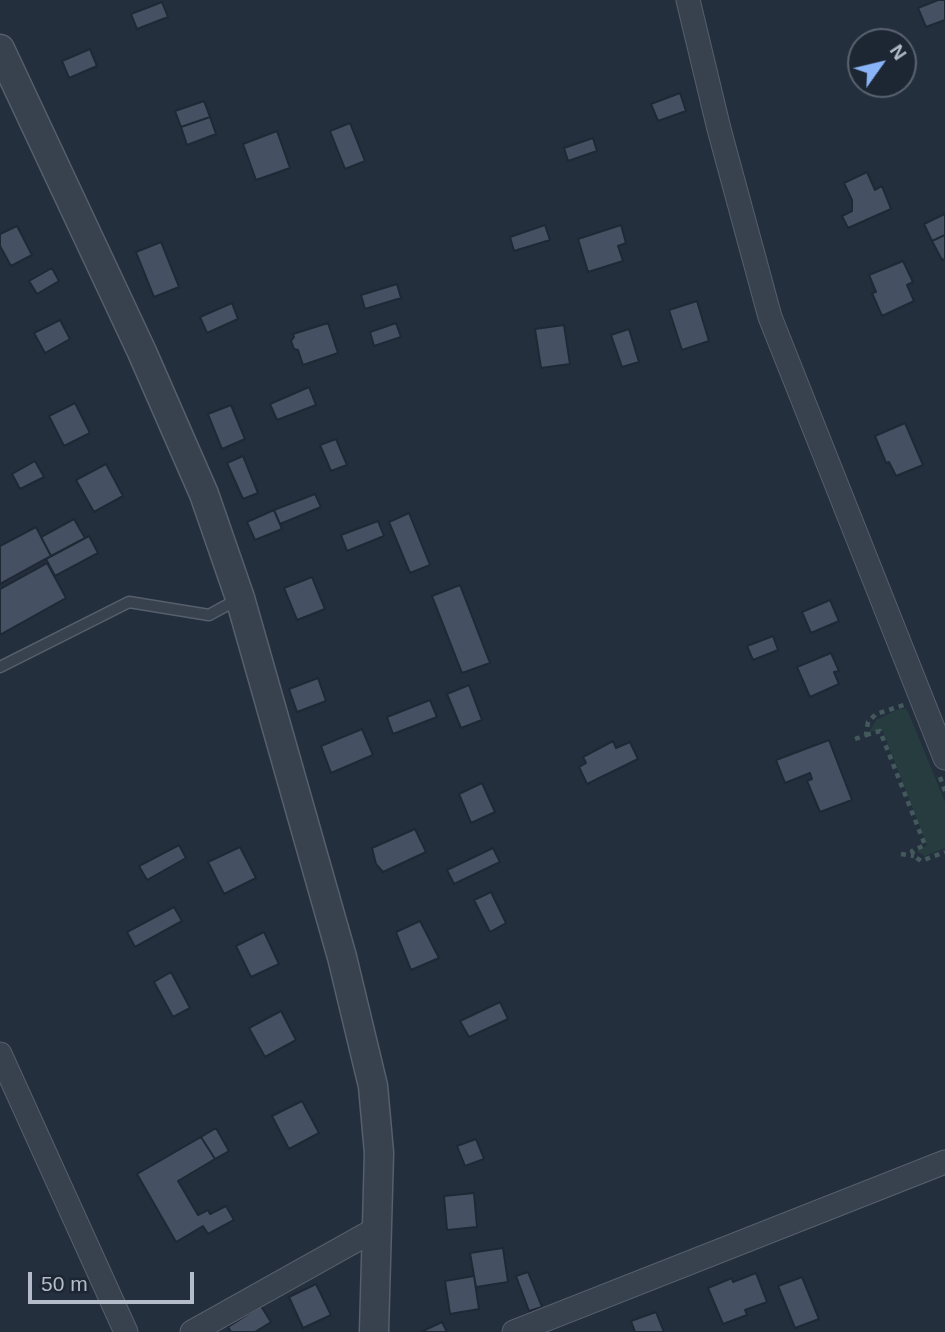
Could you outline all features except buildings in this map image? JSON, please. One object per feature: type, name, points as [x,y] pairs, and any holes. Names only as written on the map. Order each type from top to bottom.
[{"type":"street","points":[[688,0],[719,129],[770,317],[945,758]]},
{"type":"street","points":[[0,49],[142,352],[204,494],[240,598],[342,957],[373,1086],[379,1153],[374,1332]]},
{"type":"street","points":[[0,1054],[126,1332]]},
{"type":"street","points":[[514,1332],[945,1162]]},
{"type":"street","points":[[192,1332],[376,1229]]},
{"type":"lane","points":[[0,667],[129,602],[209,615],[240,598]]},
{"type":"path","points":[[866,735],[868,722],[876,714],[904,705],[910,708]]},
{"type":"path","points":[[855,739],[880,731],[925,845],[912,851],[914,856]]},
{"type":"path","points":[[901,853],[921,860],[945,852]]},
{"type":"green space","points":[[899,709],[906,709],[909,714],[945,802],[945,848],[925,856],[916,851],[927,845],[882,729],[869,732],[876,720]]}]
